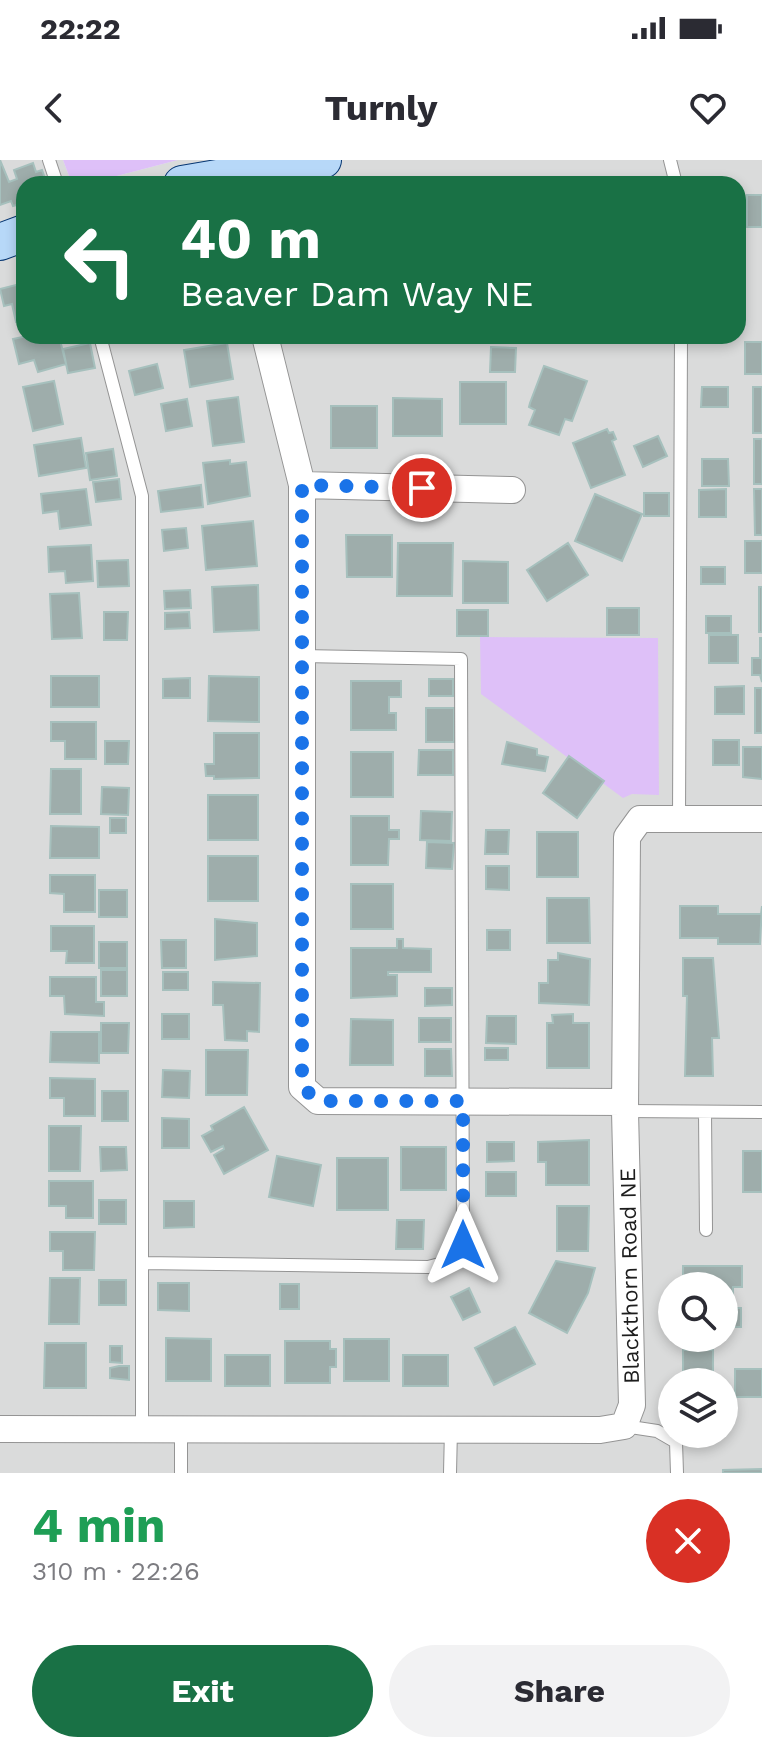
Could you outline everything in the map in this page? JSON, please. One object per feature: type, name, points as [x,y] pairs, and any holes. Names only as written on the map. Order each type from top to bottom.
[{"type":"street","points":[[252,176],[323,160]]},
{"type":"street","points":[[267,344],[302,485],[302,1087],[318,1101],[625,1106]]},
{"type":"street","points":[[302,485],[512,490]]},
{"type":"street","name":"Blackthorn Road NE","points":[[624,1426],[632,1405],[625,1106],[627,837],[640,819],[762,819]]},
{"type":"street","points":[[0,1429],[600,1430],[624,1426]]},
{"type":"lane","points":[[102,344],[142,496],[142,1429]]},
{"type":"lane","points":[[679,819],[681,344]]},
{"type":"lane","points":[[142,1263],[428,1267],[451,1261],[463,1245],[461,659],[302,656]]},
{"type":"lane","points":[[625,1106],[705,1112],[762,1112]]},
{"type":"lane","points":[[705,1112],[706,1230]]},
{"type":"lane","points":[[624,1426],[657,1431],[676,1442],[677,1473]]},
{"type":"lane","points":[[450,1473],[451,1429]]},
{"type":"lane","points":[[181,1430],[181,1473]]},
{"type":"shaded area","points":[[0,160],[63,160],[69,176],[16,176],[16,344],[746,344],[746,176],[117,176],[178,160],[762,160],[762,1473],[0,1473]]},
{"type":"shaded area","points":[[63,160],[178,160],[117,176],[69,176]]},
{"type":"shaded area","points":[[480,637],[658,638],[659,795],[632,794],[623,798],[481,694]]},
{"type":"building","points":[[0,160],[9,182],[16,179],[16,205],[13,206],[11,201],[0,205]]},
{"type":"building","points":[[33,163],[36,172],[42,170],[44,176],[16,176],[14,170]]},
{"type":"building","points":[[747,195],[762,195],[762,227],[747,227]]},
{"type":"building","points":[[16,285],[16,322],[12,304],[4,306],[0,289]]},
{"type":"building","points":[[16,338],[16,344],[61,344],[66,364],[38,372],[34,360],[19,364],[13,339]]},
{"type":"building","points":[[746,342],[762,342],[762,374],[745,374]]},
{"type":"building","points":[[90,344],[95,368],[68,373],[63,349]]},
{"type":"building","points":[[227,344],[233,379],[190,387],[184,350]]},
{"type":"building","points":[[491,347],[516,348],[515,372],[490,372]]},
{"type":"building","points":[[157,364],[163,388],[135,395],[129,371]]},
{"type":"building","points":[[544,366],[587,381],[572,421],[565,419],[559,435],[529,425],[535,410],[529,407],[530,403]]},
{"type":"building","points":[[54,381],[63,424],[33,431],[23,387]]},
{"type":"building","points":[[460,382],[506,382],[506,424],[460,424]]},
{"type":"building","points":[[702,387],[728,387],[728,407],[701,407]]},
{"type":"building","points":[[753,387],[762,387],[762,433],[753,433]]},
{"type":"building","points":[[238,397],[244,442],[213,446],[207,401]]},
{"type":"building","points":[[393,398],[442,399],[442,436],[393,436]]},
{"type":"building","points":[[187,399],[192,426],[166,431],[161,404]]},
{"type":"building","points":[[331,406],[377,406],[377,448],[331,448]]},
{"type":"building","points":[[607,429],[609,433],[613,432],[616,439],[612,441],[625,475],[591,488],[573,443]]},
{"type":"building","points":[[658,436],[667,456],[643,467],[634,446]]},
{"type":"building","points":[[81,438],[86,468],[39,476],[34,445]]},
{"type":"building","points":[[754,439],[762,439],[762,484],[754,484]]},
{"type":"building","points":[[113,449],[117,476],[90,480],[86,453]]},
{"type":"building","points":[[702,459],[728,459],[729,486],[702,486]]},
{"type":"building","points":[[230,460],[230,464],[246,462],[250,496],[208,504],[203,463]]},
{"type":"building","points":[[119,479],[121,499],[96,502],[93,482]]},
{"type":"building","points":[[201,485],[203,507],[161,512],[158,491]]},
{"type":"building","points":[[86,489],[91,525],[60,529],[58,511],[43,513],[41,494]]},
{"type":"building","points":[[726,489],[726,517],[699,517],[699,490]]},
{"type":"building","points":[[754,489],[762,489],[762,535],[755,535]]},
{"type":"building","points":[[644,493],[669,493],[669,516],[644,516]]},
{"type":"building","points":[[595,494],[642,514],[622,561],[575,541]]},
{"type":"building","points":[[253,521],[257,566],[206,570],[202,526]]},
{"type":"building","points":[[186,528],[188,548],[164,551],[162,530]]},
{"type":"building","points":[[346,535],[392,535],[392,577],[347,577]]},
{"type":"building","points":[[745,541],[762,541],[762,573],[745,573]]},
{"type":"building","points":[[398,543],[453,543],[452,596],[397,596]]},
{"type":"building","points":[[568,543],[588,575],[547,601],[527,570]]},
{"type":"building","points":[[91,545],[93,581],[66,583],[65,571],[49,572],[48,547]]},
{"type":"building","points":[[128,560],[129,586],[98,587],[97,561]]},
{"type":"building","points":[[463,561],[508,562],[508,603],[463,603]]},
{"type":"building","points":[[701,567],[725,567],[725,584],[701,584]]},
{"type":"building","points":[[258,585],[259,630],[214,632],[212,587]]},
{"type":"building","points":[[759,587],[762,587],[762,632],[759,632]]},
{"type":"building","points":[[190,590],[191,608],[165,609],[164,591]]},
{"type":"building","points":[[79,593],[82,638],[52,639],[50,594]]},
{"type":"building","points":[[607,608],[639,608],[639,635],[607,635]]},
{"type":"building","points":[[457,610],[488,610],[488,636],[457,636]]},
{"type":"building","points":[[104,612],[128,612],[127,640],[104,640]]},
{"type":"building","points":[[189,612],[190,628],[165,629],[165,613]]},
{"type":"building","points":[[706,616],[731,616],[731,633],[706,633]]},
{"type":"building","points":[[709,635],[738,635],[738,663],[709,663]]},
{"type":"building","points":[[760,638],[762,682],[760,675],[752,675],[752,658],[760,658]]},
{"type":"building","points":[[51,676],[99,676],[99,707],[51,707]]},
{"type":"building","points":[[209,676],[259,677],[259,722],[208,721]]},
{"type":"building","points":[[190,678],[190,698],[163,698],[163,679]]},
{"type":"building","points":[[429,679],[453,679],[453,696],[429,696]]},
{"type":"building","points":[[351,681],[401,681],[401,697],[389,697],[389,713],[396,713],[396,730],[351,730]]},
{"type":"building","points":[[744,686],[744,714],[715,714],[715,687]]},
{"type":"building","points":[[755,688],[762,688],[762,733],[755,733]]},
{"type":"building","points":[[426,708],[454,708],[454,742],[426,742]]},
{"type":"building","points":[[51,722],[96,722],[96,759],[65,759],[65,741],[51,741]]},
{"type":"building","points":[[214,733],[259,733],[259,778],[214,779],[214,776],[206,776],[205,764],[214,764]]},
{"type":"building","points":[[713,740],[739,740],[739,765],[713,765]]},
{"type":"building","points":[[105,741],[129,741],[128,764],[105,764]]},
{"type":"building","points":[[507,742],[537,749],[537,755],[548,757],[545,771],[502,764]]},
{"type":"building","points":[[743,747],[762,747],[762,779],[743,777]]},
{"type":"building","points":[[419,750],[453,750],[453,775],[418,775]]},
{"type":"building","points":[[351,752],[393,752],[393,797],[351,797]]},
{"type":"building","points":[[569,756],[604,781],[577,818],[543,793]]},
{"type":"building","points":[[51,769],[81,769],[81,814],[50,814]]},
{"type":"building","points":[[102,787],[129,788],[128,815],[101,814]]},
{"type":"building","points":[[208,795],[258,795],[258,840],[208,840]]},
{"type":"building","points":[[421,811],[452,812],[451,841],[420,840]]},
{"type":"building","points":[[351,816],[389,816],[389,830],[399,830],[399,839],[389,839],[388,865],[351,865]]},
{"type":"building","points":[[110,818],[126,818],[126,833],[110,833]]},
{"type":"building","points":[[51,826],[99,827],[99,858],[50,858]]},
{"type":"building","points":[[486,830],[509,830],[508,854],[485,854]]},
{"type":"building","points":[[537,832],[578,832],[578,877],[537,877]]},
{"type":"building","points":[[427,842],[454,843],[452,869],[426,868]]},
{"type":"building","points":[[208,856],[258,856],[258,901],[208,901]]},
{"type":"building","points":[[486,866],[509,866],[509,890],[486,889]]},
{"type":"building","points":[[50,875],[95,875],[95,912],[64,912],[64,894],[50,893]]},
{"type":"building","points":[[351,884],[393,884],[393,929],[351,929]]},
{"type":"building","points":[[99,890],[127,890],[127,917],[99,917]]},
{"type":"building","points":[[547,898],[589,898],[590,943],[547,943]]},
{"type":"building","points":[[680,906],[718,906],[718,914],[761,914],[762,906],[760,944],[718,944],[718,938],[680,938]]},
{"type":"building","points":[[215,919],[257,923],[257,956],[215,960]]},
{"type":"building","points":[[51,926],[94,926],[94,963],[66,963],[67,951],[51,951]]},
{"type":"building","points":[[487,930],[510,930],[510,950],[487,950]]},
{"type":"building","points":[[397,939],[403,939],[403,948],[431,949],[431,972],[388,972],[388,975],[397,975],[397,996],[351,998],[351,948],[397,948]]},
{"type":"building","points":[[161,940],[186,940],[186,968],[162,968]]},
{"type":"building","points":[[99,942],[127,942],[127,968],[99,968]]},
{"type":"building","points":[[558,953],[590,959],[589,1005],[539,1003],[539,983],[548,983],[548,960],[558,960]]},
{"type":"building","points":[[683,958],[713,958],[719,1038],[712,1038],[713,1076],[685,1076],[687,996],[683,996]]},
{"type":"building","points":[[101,970],[127,970],[127,996],[101,996]]},
{"type":"building","points":[[163,972],[188,972],[188,990],[163,990]]},
{"type":"building","points":[[50,977],[96,977],[96,1002],[104,1002],[104,1016],[65,1014],[64,996],[50,996]]},
{"type":"building","points":[[213,982],[260,983],[259,1032],[247,1031],[247,1041],[225,1040],[223,1005],[213,1005]]},
{"type":"building","points":[[425,988],[452,988],[452,1005],[425,1006]]},
{"type":"building","points":[[162,1014],[189,1014],[189,1039],[162,1039]]},
{"type":"building","points":[[573,1014],[573,1023],[589,1023],[589,1068],[547,1068],[547,1023],[553,1023],[552,1015]]},
{"type":"building","points":[[487,1016],[516,1016],[516,1044],[486,1043]]},
{"type":"building","points":[[419,1018],[451,1018],[451,1042],[419,1042]]},
{"type":"building","points":[[351,1019],[393,1020],[393,1065],[350,1065]]},
{"type":"building","points":[[101,1023],[129,1023],[128,1053],[101,1053]]},
{"type":"building","points":[[51,1032],[99,1032],[99,1063],[50,1062]]},
{"type":"building","points":[[485,1048],[508,1048],[508,1060],[485,1060]]},
{"type":"building","points":[[425,1049],[451,1049],[452,1076],[425,1076]]},
{"type":"building","points":[[206,1050],[248,1050],[247,1095],[206,1095]]},
{"type":"building","points":[[163,1070],[190,1071],[189,1098],[162,1097]]},
{"type":"building","points":[[50,1078],[95,1079],[95,1116],[64,1116],[64,1098],[50,1098]]},
{"type":"building","points":[[102,1091],[128,1091],[128,1121],[102,1121]]},
{"type":"building","points":[[244,1107],[268,1150],[224,1174],[214,1155],[224,1149],[223,1146],[211,1152],[202,1136],[213,1130],[211,1126]]},
{"type":"building","points":[[162,1118],[189,1119],[189,1148],[162,1148]]},
{"type":"building","points":[[49,1126],[81,1126],[80,1171],[49,1171]]},
{"type":"building","points":[[589,1140],[589,1185],[546,1185],[546,1162],[538,1162],[538,1142]]},
{"type":"building","points":[[487,1142],[514,1142],[514,1161],[487,1162]]},
{"type":"building","points":[[100,1147],[126,1147],[127,1170],[101,1171]]},
{"type":"building","points":[[401,1147],[446,1147],[446,1190],[401,1190]]},
{"type":"building","points":[[743,1151],[762,1151],[762,1192],[743,1192]]},
{"type":"building","points":[[277,1156],[321,1165],[313,1206],[269,1197]]},
{"type":"building","points":[[337,1158],[388,1158],[388,1210],[337,1210]]},
{"type":"building","points":[[486,1172],[516,1172],[516,1196],[486,1196]]},
{"type":"building","points":[[49,1181],[93,1181],[93,1218],[66,1218],[66,1206],[49,1206]]},
{"type":"building","points":[[99,1200],[126,1200],[126,1224],[99,1224]]},
{"type":"building","points":[[164,1201],[194,1201],[194,1227],[164,1228]]},
{"type":"building","points":[[557,1206],[589,1206],[588,1251],[557,1251]]},
{"type":"building","points":[[397,1220],[424,1220],[423,1249],[396,1249]]},
{"type":"building","points":[[50,1232],[95,1232],[94,1270],[63,1270],[63,1251],[50,1251]]},
{"type":"building","points":[[556,1261],[595,1268],[588,1293],[567,1333],[529,1313]]},
{"type":"building","points":[[683,1266],[742,1266],[742,1287],[738,1287],[738,1272],[683,1272]]},
{"type":"building","points":[[50,1278],[80,1278],[79,1324],[49,1324]]},
{"type":"building","points":[[99,1280],[126,1280],[126,1305],[99,1305]]},
{"type":"building","points":[[158,1283],[189,1283],[189,1311],[158,1310]]},
{"type":"building","points":[[280,1284],[299,1284],[299,1309],[280,1309]]},
{"type":"building","points":[[469,1288],[480,1312],[463,1320],[451,1297]]},
{"type":"building","points":[[738,1308],[741,1308],[741,1327],[738,1327]]},
{"type":"building","points":[[515,1327],[535,1364],[494,1385],[475,1348]]},
{"type":"building","points":[[166,1338],[211,1339],[211,1381],[166,1381]]},
{"type":"building","points":[[344,1339],[389,1339],[389,1381],[344,1381]]},
{"type":"building","points":[[285,1341],[330,1341],[330,1349],[336,1349],[336,1367],[330,1367],[330,1383],[285,1383]]},
{"type":"building","points":[[45,1343],[86,1343],[86,1388],[44,1388]]},
{"type":"building","points":[[110,1346],[122,1346],[122,1363],[110,1362]]},
{"type":"building","points":[[683,1352],[713,1352],[713,1368],[683,1368]]},
{"type":"building","points":[[225,1355],[270,1355],[270,1386],[225,1386]]},
{"type":"building","points":[[403,1355],[448,1355],[448,1386],[403,1386]]},
{"type":"building","points":[[129,1366],[129,1380],[110,1378],[110,1368]]},
{"type":"building","points":[[738,1369],[762,1369],[762,1397],[738,1397]]},
{"type":"building","points":[[762,1469],[762,1473],[723,1473],[723,1470]]},
{"type":"route","points":[[422,488],[302,485],[302,1087],[318,1101],[463,1101],[463,1245]]}]
